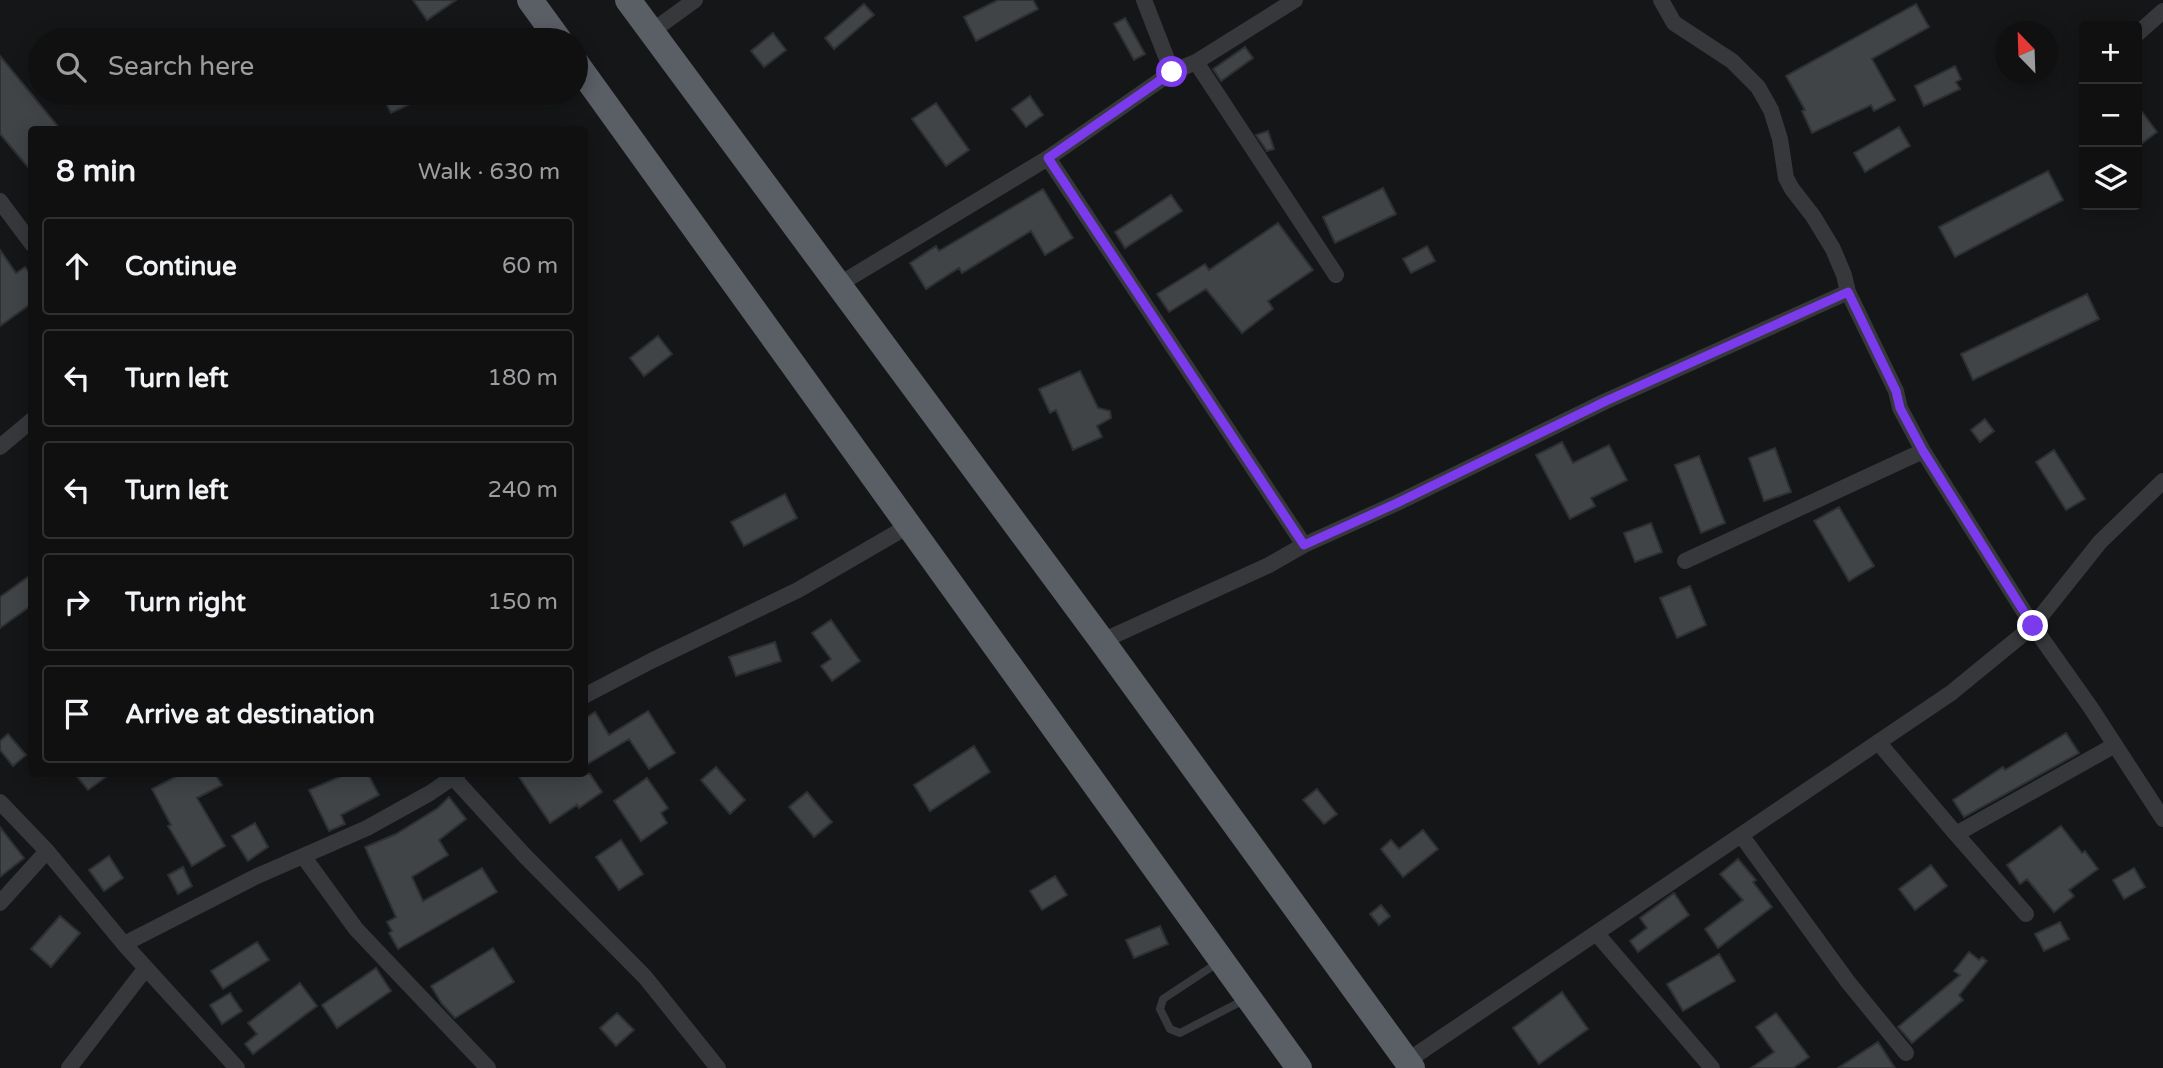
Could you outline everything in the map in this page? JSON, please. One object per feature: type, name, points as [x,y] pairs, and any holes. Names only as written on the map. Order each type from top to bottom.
[{"type":"highway","points":[[530,0],[550,28]]},
{"type":"highway","points":[[628,0],[1102,641],[1409,1065]]},
{"type":"highway","points":[[588,80],[1299,1068]]},
{"type":"street","points":[[651,32],[695,0]]},
{"type":"street","points":[[1144,0],[1172,72]]},
{"type":"street","points":[[838,285],[1048,158],[1172,72],[1196,62],[1294,0]]},
{"type":"street","points":[[1661,0],[1674,23],[1732,61],[1758,88],[1771,110],[1780,139],[1786,178],[1833,250],[1848,292],[1896,391],[1900,408],[1923,451],[2033,626],[2163,819]]},
{"type":"street","points":[[2142,30],[2163,11]]},
{"type":"street","points":[[1196,62],[1336,275]]},
{"type":"street","points":[[1048,158],[1304,545]]},
{"type":"street","points":[[0,201],[28,239]]},
{"type":"street","points":[[1102,641],[1269,565],[1304,545],[1397,503],[1606,401],[1848,292]]},
{"type":"street","points":[[0,447],[28,423]]},
{"type":"street","points":[[1685,561],[1923,451]]},
{"type":"street","points":[[1409,1065],[1597,933],[1951,693],[2033,626],[2100,542],[2163,481]]},
{"type":"street","points":[[588,694],[798,590],[910,526]]},
{"type":"street","points":[[1878,742],[2026,914]]},
{"type":"street","points":[[1956,834],[2115,745]]},
{"type":"street","points":[[124,944],[255,877],[367,828],[430,793],[450,777]]},
{"type":"street","points":[[455,777],[525,856],[645,976],[718,1068]]},
{"type":"street","points":[[0,802],[47,851],[124,944],[237,1068]]},
{"type":"street","points":[[1741,835],[1847,982],[1906,1053]]},
{"type":"street","points":[[0,903],[47,851]]},
{"type":"street","points":[[303,856],[356,929],[488,1068]]},
{"type":"street","points":[[1597,933],[1712,1068]]},
{"type":"street","points":[[69,1068],[146,968]]},
{"type":"lane","points":[[1222,961],[1163,999],[1160,1009],[1170,1029],[1180,1033],[1249,998]]},
{"type":"building","points":[[413,0],[456,0],[427,20]]},
{"type":"building","points":[[998,0],[1033,0],[1038,9],[976,41],[964,17]]},
{"type":"building","points":[[864,4],[874,15],[834,49],[825,38]]},
{"type":"building","points":[[1916,4],[1929,27],[1872,59],[1895,100],[1874,111],[1871,105],[1812,133],[1802,111],[1805,110],[1786,76]]},
{"type":"building","points":[[1125,18],[1145,54],[1134,60],[1114,24]]},
{"type":"building","points":[[773,33],[786,50],[764,67],[751,51]]},
{"type":"building","points":[[1245,47],[1253,58],[1221,81],[1213,69]]},
{"type":"building","points":[[0,56],[28,90],[28,105],[40,105],[58,126],[28,126],[28,167],[0,134]]},
{"type":"building","points":[[1955,66],[1961,79],[1956,82],[1960,89],[1924,106],[1915,86]]},
{"type":"building","points":[[1030,96],[1043,115],[1026,127],[1012,109]]},
{"type":"building","points":[[936,103],[969,150],[946,166],[912,119]]},
{"type":"building","points":[[387,105],[408,105],[391,113]]},
{"type":"building","points":[[2142,112],[2157,132],[2142,143]]},
{"type":"building","points":[[1899,127],[1910,146],[1865,172],[1854,153]]},
{"type":"building","points":[[1268,131],[1274,149],[1267,151],[1256,135]]},
{"type":"building","points":[[2048,171],[2063,200],[1955,257],[1939,227]]},
{"type":"building","points":[[1383,188],[1396,214],[1335,243],[1323,217]]},
{"type":"building","points":[[1043,189],[1073,238],[1045,255],[1031,231],[962,273],[959,268],[926,289],[910,263],[936,246],[939,251]]},
{"type":"building","points":[[1171,195],[1182,211],[1125,248],[1115,232]]},
{"type":"building","points":[[1278,223],[1313,270],[1268,301],[1273,309],[1242,333],[1206,289],[1169,312],[1157,294],[1205,264],[1209,270]]},
{"type":"building","points":[[1427,246],[1435,261],[1411,273],[1403,259]]},
{"type":"building","points":[[0,250],[16,273],[25,267],[28,271],[28,306],[0,326]]},
{"type":"building","points":[[2087,294],[2099,319],[1973,380],[1961,354]]},
{"type":"building","points":[[658,336],[672,354],[644,376],[630,358]]},
{"type":"building","points":[[1080,371],[1098,408],[1110,411],[1111,418],[1097,426],[1102,437],[1073,450],[1056,410],[1050,413],[1039,389]]},
{"type":"building","points":[[1985,419],[1994,431],[1980,442],[1971,430]]},
{"type":"building","points":[[1562,442],[1573,463],[1609,445],[1627,480],[1591,498],[1595,506],[1570,519],[1536,455]]},
{"type":"building","points":[[1775,448],[1791,492],[1764,501],[1749,458]]},
{"type":"building","points":[[2054,450],[2085,499],[2066,510],[2036,462]]},
{"type":"building","points":[[1699,456],[1725,523],[1701,533],[1675,465]]},
{"type":"building","points":[[785,494],[797,518],[744,546],[731,522]]},
{"type":"building","points":[[1839,507],[1874,566],[1849,581],[1814,521]]},
{"type":"building","points":[[1651,523],[1662,552],[1635,562],[1624,533]]},
{"type":"building","points":[[28,577],[28,608],[0,628],[0,597]]},
{"type":"building","points":[[1690,586],[1706,625],[1677,638],[1660,598]]},
{"type":"building","points":[[831,620],[860,661],[832,681],[821,666],[831,659],[812,633]]},
{"type":"building","points":[[775,642],[781,661],[736,676],[729,657]]},
{"type":"building","points":[[648,711],[675,753],[649,769],[629,739],[588,764],[588,716],[595,712],[609,735]]},
{"type":"building","points":[[2066,733],[2079,753],[1964,817],[1953,800],[2003,767],[2005,770]]},
{"type":"building","points":[[8,734],[26,755],[13,766],[0,750],[0,741]]},
{"type":"building","points":[[974,746],[990,772],[930,811],[914,785]]},
{"type":"building","points":[[716,767],[745,800],[730,814],[701,780]]},
{"type":"building","points":[[590,774],[602,792],[550,823],[519,777],[588,777]]},
{"type":"building","points":[[77,777],[106,777],[88,790]]},
{"type":"building","points":[[175,777],[217,777],[222,785],[197,798],[225,846],[192,866],[168,826],[171,825],[152,789]]},
{"type":"building","points":[[339,777],[370,777],[379,795],[341,815],[345,824],[329,831],[309,790]]},
{"type":"building","points":[[647,778],[668,808],[661,813],[667,823],[641,841],[614,801]]},
{"type":"building","points":[[1317,789],[1337,814],[1324,824],[1303,800]]},
{"type":"building","points":[[807,792],[832,822],[814,837],[789,807]]},
{"type":"building","points":[[449,797],[466,819],[439,840],[448,855],[412,877],[423,901],[482,868],[497,892],[398,949],[389,933],[392,931],[387,922],[396,917],[365,847],[396,834],[438,808]]},
{"type":"building","points":[[255,823],[268,847],[248,861],[232,836]]},
{"type":"building","points":[[2061,826],[2098,869],[2069,890],[2074,896],[2054,912],[2027,879],[2020,884],[2007,865]]},
{"type":"building","points":[[0,827],[24,858],[0,877]]},
{"type":"building","points":[[1423,830],[1438,849],[1403,877],[1381,849],[1391,840],[1399,849]]},
{"type":"building","points":[[621,840],[643,874],[619,890],[596,857]]},
{"type":"building","points":[[109,856],[123,878],[104,891],[89,870]]},
{"type":"building","points":[[1738,859],[1756,880],[1753,882],[1772,907],[1718,948],[1705,929],[1743,900],[1720,874]]},
{"type":"building","points":[[1931,865],[1947,886],[1915,910],[1899,889]]},
{"type":"building","points":[[183,867],[192,886],[178,894],[168,875]]},
{"type":"building","points":[[2134,868],[2145,887],[2124,899],[2113,880]]},
{"type":"building","points":[[1055,876],[1067,895],[1042,910],[1030,891]]},
{"type":"building","points":[[1674,893],[1689,915],[1638,952],[1630,941],[1647,928],[1640,918]]},
{"type":"building","points":[[1381,905],[1390,916],[1379,925],[1370,914]]},
{"type":"building","points":[[60,916],[80,933],[51,967],[31,949]]},
{"type":"building","points":[[2060,922],[2069,939],[2044,951],[2035,934]]},
{"type":"building","points":[[1160,926],[1168,944],[1134,958],[1126,940]]},
{"type":"building","points":[[257,942],[269,960],[223,989],[211,971]]},
{"type":"building","points":[[493,948],[514,982],[455,1018],[431,986]]},
{"type":"building","points":[[1969,952],[1979,960],[1982,957],[1987,961],[1959,995],[1963,1000],[1912,1043],[1898,1027],[1960,975],[1954,971]]},
{"type":"building","points":[[1719,954],[1735,981],[1683,1011],[1667,984]]},
{"type":"building","points":[[376,968],[391,991],[337,1028],[322,1005]]},
{"type":"building","points":[[300,983],[317,1006],[253,1054],[245,1044],[257,1034],[248,1023]]},
{"type":"building","points":[[1562,992],[1588,1029],[1539,1064],[1513,1028]]},
{"type":"building","points":[[230,993],[242,1011],[222,1024],[210,1005]]},
{"type":"building","points":[[617,1013],[634,1030],[616,1046],[600,1028]]},
{"type":"building","points":[[1776,1013],[1809,1057],[1793,1068],[1751,1068],[1774,1052],[1756,1027]]},
{"type":"building","points":[[1878,1042],[1895,1068],[1838,1068]]},
{"type":"route","points":[[1172,72],[1048,158],[1304,545],[1397,503],[1606,401],[1848,292],[1896,391],[1900,408],[1923,451],[2033,626]]}]
